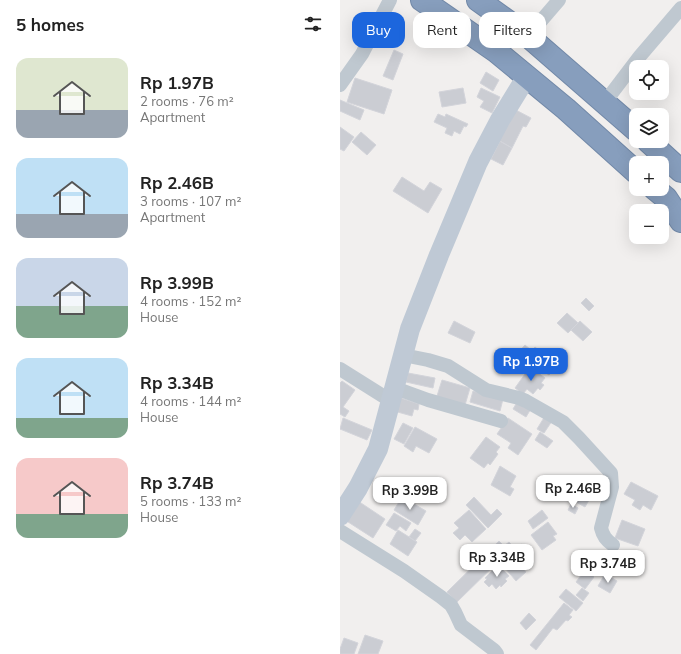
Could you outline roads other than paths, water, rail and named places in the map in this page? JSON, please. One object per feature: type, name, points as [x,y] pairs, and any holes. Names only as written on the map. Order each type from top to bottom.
[{"type":"highway","points":[[422,0],[497,52],[527,76],[629,166]]},
{"type":"highway","points":[[478,0],[495,12]]},
{"type":"highway","points":[[542,48],[629,124]]},
{"type":"highway","points":[[656,148],[681,171]]},
{"type":"highway","points":[[664,196],[681,221]]},
{"type":"street","points":[[340,85],[362,54],[390,0]]},
{"type":"street","points":[[546,15],[559,0]]},
{"type":"street","points":[[605,102],[640,56],[681,8]]},
{"type":"street","points":[[340,516],[358,488],[378,449],[403,355],[420,303],[478,162],[500,120],[527,76]]},
{"type":"street","points":[[403,355],[448,366],[486,390],[518,398],[563,422],[612,473],[612,488],[601,528],[602,534],[606,540],[613,545]]},
{"type":"street","points":[[340,369],[393,394],[428,400],[501,421]]},
{"type":"street","points":[[340,531],[404,571],[441,597],[451,605],[461,625],[494,650],[497,654]]}]
